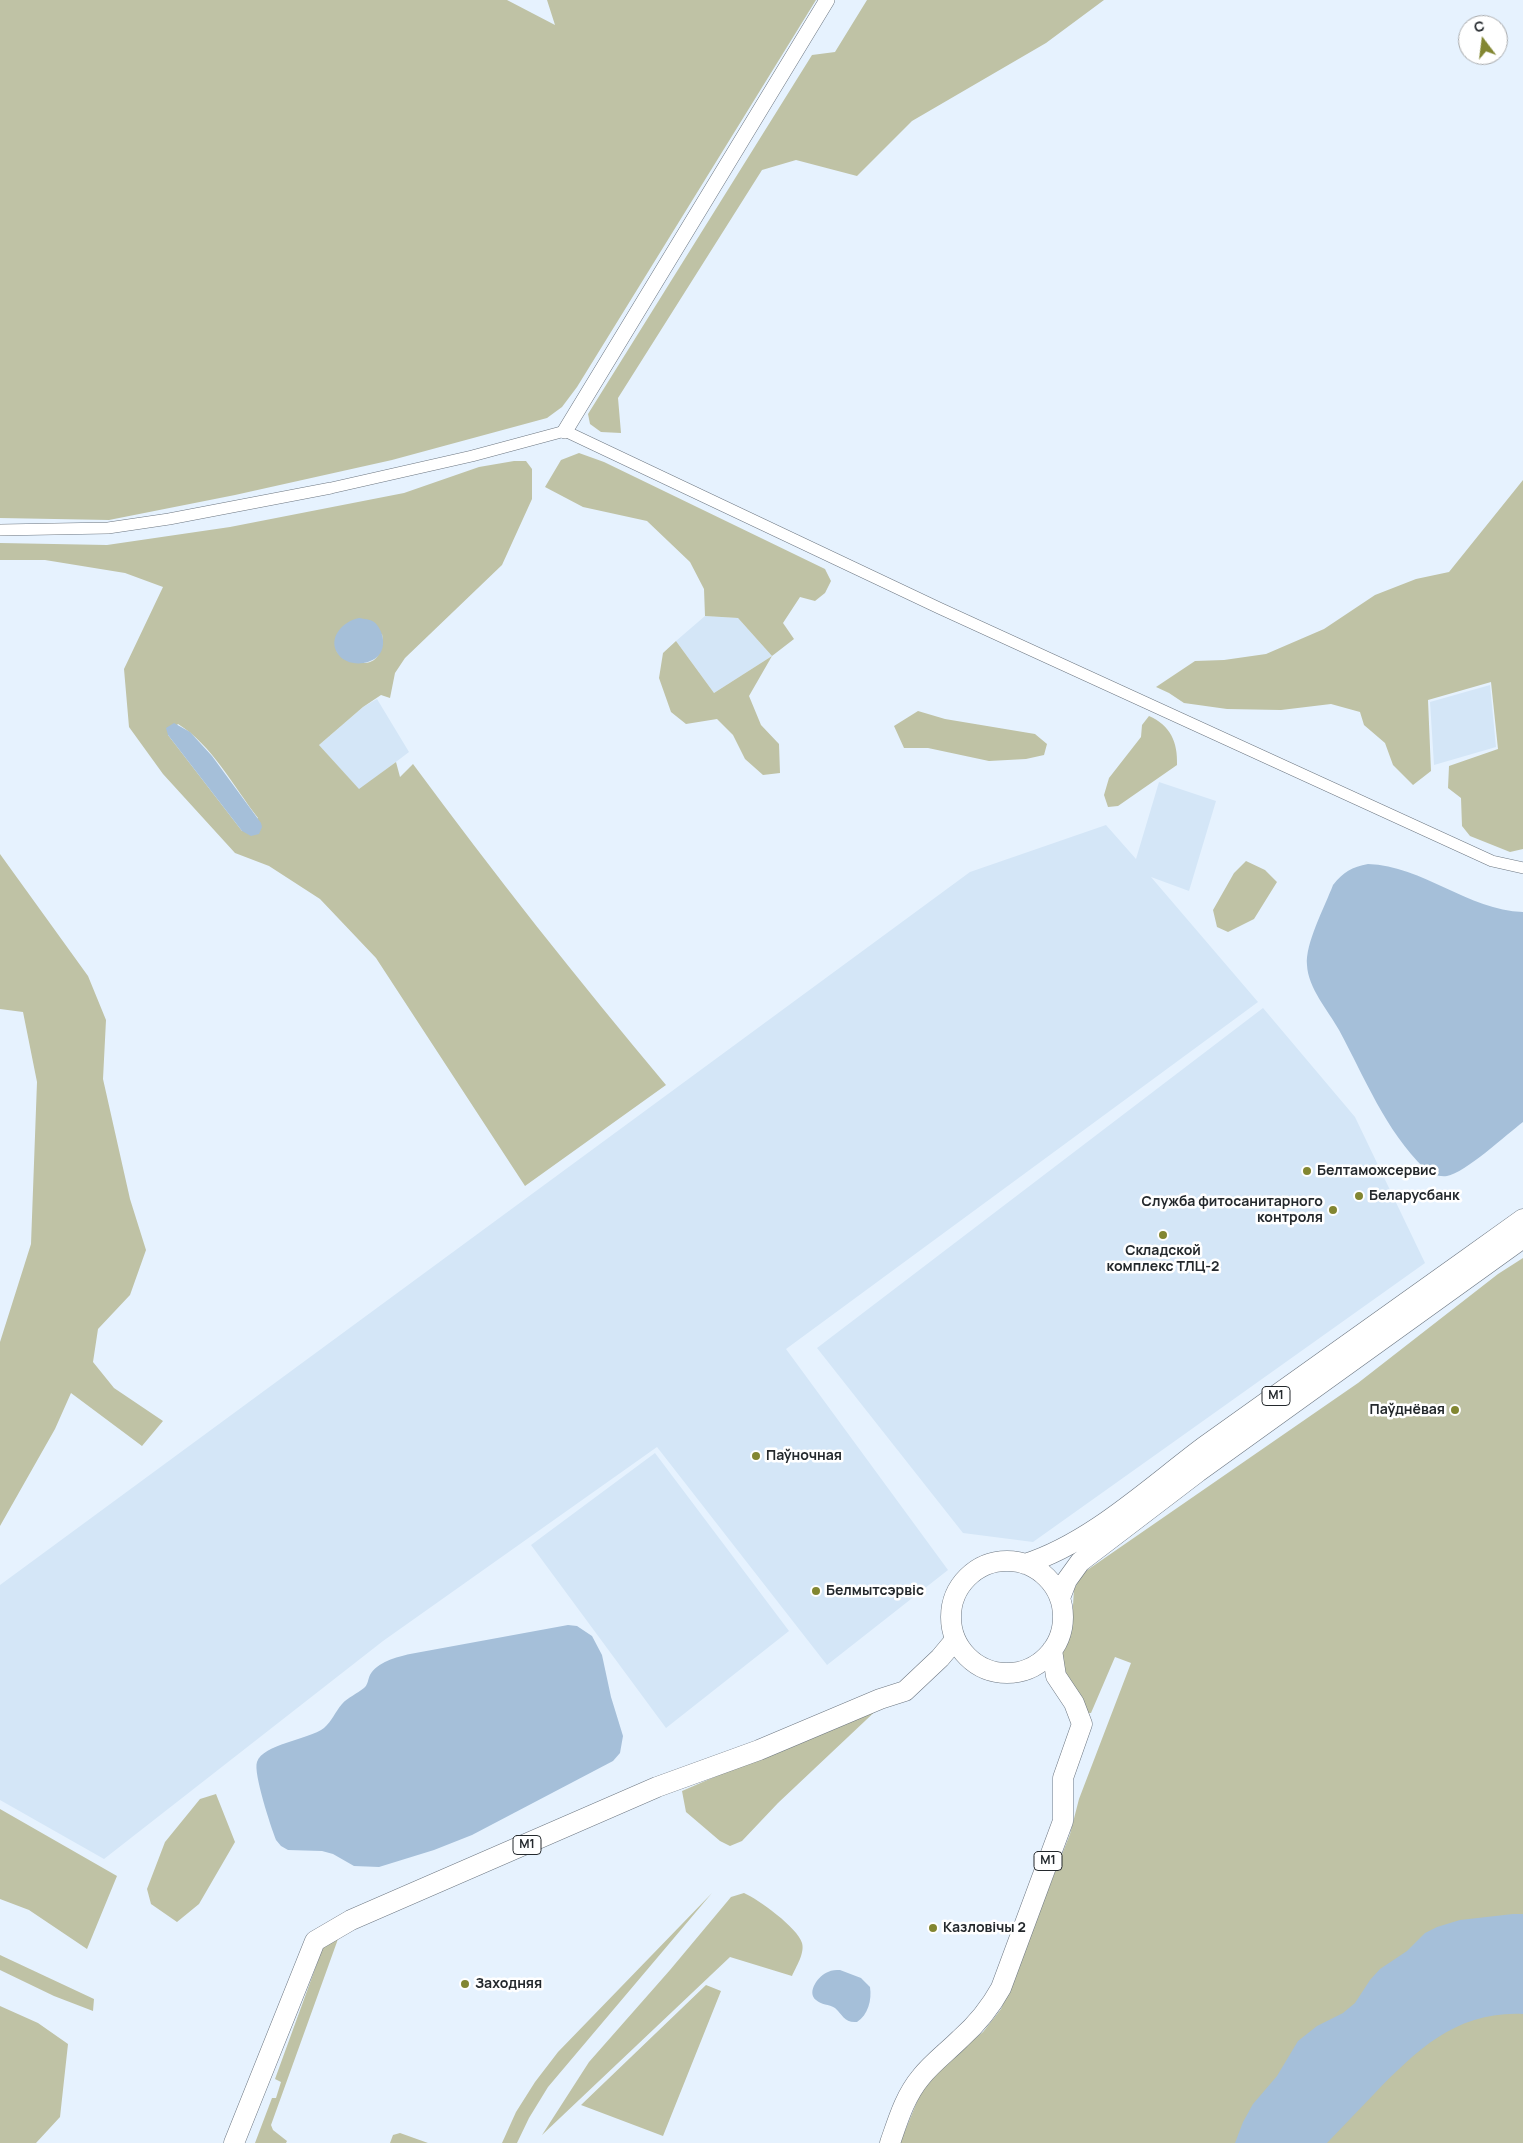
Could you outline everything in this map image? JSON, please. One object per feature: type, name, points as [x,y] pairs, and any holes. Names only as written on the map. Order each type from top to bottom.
[{"type":"highway","name":"М1","points":[[1025,1564],[1058,1552],[1126,1507],[1204,1447],[1523,1219]]},
{"type":"highway","name":"М1","points":[[1060,1598],[1067,1580],[1080,1562],[1198,1472],[1523,1238]]},
{"type":"highway","name":"М1","points":[[1011,1560],[1025,1564],[1046,1575],[1060,1598],[1064,1620],[1061,1635],[1044,1659],[1032,1668],[1017,1672],[1002,1673],[988,1670],[974,1663],[963,1653],[955,1640],[950,1625],[950,1610],[954,1594],[962,1581],[974,1570],[991,1562],[1011,1560]]},
{"type":"highway","name":"М1","points":[[234,2143],[315,1941],[352,1920],[657,1787],[759,1750],[880,1699],[905,1691],[940,1658],[955,1640]]},
{"type":"highway","name":"М1","points":[[890,2143],[900,2114],[918,2081],[942,2055],[974,2027],[986,2013],[1001,1988],[1063,1821],[1063,1778],[1082,1724],[1074,1703],[1056,1676],[1052,1650]]},
{"type":"street","points":[[565,431],[827,0]]},
{"type":"street","points":[[0,530],[108,528],[169,519],[331,488],[472,456],[565,431],[948,612],[1492,862],[1523,868]]},
{"type":"shaded area","points":[[705,616],[738,618],[772,656],[714,693],[676,641]]},
{"type":"shaded area","points":[[359,618],[371,620],[377,625],[382,634],[383,645],[380,654],[373,660],[351,663],[338,654],[334,642],[342,626]]},
{"type":"shaded area","points":[[1490,685],[1496,747],[1434,765],[1430,702]]},
{"type":"shaded area","points":[[377,699],[409,752],[359,790],[319,745],[363,707]]},
{"type":"shaded area","points":[[174,723],[190,732],[212,756],[261,823],[262,827],[259,834],[251,836],[242,831],[168,735],[166,728]]},
{"type":"shaded area","points":[[1159,782],[1216,801],[1189,891],[1151,877],[1258,1002],[786,1349],[948,1570],[827,1665],[657,1447],[383,1641],[104,1859],[0,1800],[0,1585],[970,872],[1106,825],[1136,859]]},
{"type":"shaded area","points":[[1368,864],[1408,872],[1483,904],[1523,912],[1523,1122],[1475,1161],[1447,1176],[1435,1175],[1425,1169],[1398,1138],[1377,1103],[1339,1030],[1319,999],[1308,974],[1307,956],[1309,947],[1333,885],[1348,871]]},
{"type":"shaded area","points":[[1263,1008],[1355,1117],[1425,1263],[1033,1542],[963,1533],[817,1348]]},
{"type":"shaded area","points":[[655,1453],[789,1631],[666,1728],[531,1545]]},
{"type":"shaded area","points":[[568,1625],[577,1626],[592,1636],[602,1655],[611,1697],[623,1736],[620,1753],[613,1761],[472,1835],[434,1850],[379,1867],[354,1866],[333,1854],[322,1851],[288,1850],[276,1840],[260,1788],[256,1768],[257,1762],[261,1756],[277,1746],[308,1736],[324,1728],[344,1702],[365,1687],[373,1670],[377,1667],[388,1661],[410,1654]]},
{"type":"shaded area","points":[[1523,1914],[1523,2014],[1499,2015],[1478,2019],[1440,2036],[1407,2062],[1327,2143],[1235,2143],[1243,2122],[1253,2104],[1277,2076],[1298,2041],[1317,2026],[1343,2013],[1355,2003],[1370,1980],[1380,1969],[1407,1951],[1425,1933],[1437,1927],[1460,1920]]},
{"type":"shaded area","points":[[840,1970],[861,1978],[870,1987],[868,2007],[864,2015],[857,2022],[846,2020],[835,2008],[820,2003],[813,1997],[813,1988],[824,1974],[829,1971]]},
{"type":"green space","points":[[0,0],[507,0],[555,25],[547,0],[816,0],[577,387],[562,407],[547,418],[392,460],[235,495],[109,520],[0,518]]},
{"type":"green space","points":[[867,0],[1104,0],[1046,43],[912,121],[857,176],[796,160],[762,170],[618,398],[621,433],[601,432],[590,424],[588,414],[812,55],[835,52]]},
{"type":"green space","points":[[579,453],[604,462],[825,569],[831,581],[825,593],[815,601],[800,597],[783,623],[794,639],[772,656],[738,618],[705,616],[704,589],[690,562],[647,521],[583,507],[545,487],[561,460]]},
{"type":"green space","points":[[514,461],[526,461],[532,469],[532,499],[502,565],[405,658],[395,673],[390,698],[381,695],[363,707],[319,745],[359,789],[396,762],[400,777],[413,764],[537,926],[666,1085],[525,1186],[376,958],[320,899],[269,866],[235,853],[163,774],[129,727],[124,669],[163,587],[125,573],[45,560],[0,560],[0,543],[107,545],[230,527],[404,493],[479,467]],"holes":[[[382,634],[381,649],[373,661],[363,663],[337,652],[335,639]],[[178,724],[212,755],[258,818],[242,831],[168,735]]]},
{"type":"green space","points":[[1523,480],[1523,849],[1510,852],[1470,836],[1462,826],[1461,798],[1448,788],[1449,766],[1498,749],[1491,682],[1428,700],[1431,771],[1413,785],[1393,765],[1385,743],[1364,725],[1360,712],[1331,704],[1281,710],[1227,709],[1184,703],[1156,687],[1195,661],[1224,660],[1266,654],[1324,629],[1375,595],[1416,579],[1449,572]]},
{"type":"green space","points":[[676,641],[714,693],[772,656],[749,696],[761,725],[779,744],[780,773],[763,775],[745,759],[733,735],[717,719],[686,724],[671,712],[659,678],[663,653]]},
{"type":"green space","points":[[918,711],[945,719],[1035,734],[1047,744],[1044,755],[1026,759],[989,761],[928,748],[904,748],[894,726]]},
{"type":"green space","points":[[1149,716],[1162,724],[1171,735],[1176,749],[1177,765],[1118,806],[1108,807],[1104,795],[1109,778],[1141,737],[1142,725]]},
{"type":"green space","points":[[0,854],[88,976],[106,1020],[103,1079],[130,1199],[146,1250],[130,1295],[98,1329],[93,1362],[114,1388],[163,1421],[142,1446],[71,1393],[55,1429],[0,1526],[0,1342],[31,1244],[37,1082],[23,1012],[0,1009]]},
{"type":"green space","points":[[1246,861],[1265,870],[1277,882],[1254,919],[1228,932],[1217,927],[1213,910],[1234,873]]},
{"type":"green space","points":[[1523,1258],[1523,2143],[900,2143],[921,2092],[934,2071],[983,2032],[1001,2009],[1070,1834],[1079,1799],[1131,1663],[1115,1657],[1091,1713],[1088,1713],[1068,1689],[1060,1658],[1072,1622],[1074,1589],[1083,1573],[1358,1383],[1498,1274]]},
{"type":"green space","points":[[883,1704],[778,1803],[742,1841],[730,1846],[720,1841],[686,1812],[682,1791]]},
{"type":"green space","points":[[216,1794],[235,1842],[199,1904],[177,1922],[151,1904],[147,1889],[165,1842],[200,1799]]},
{"type":"green space","points":[[0,1809],[117,1876],[87,1949],[29,1910],[0,1899]]},
{"type":"green space","points":[[712,1893],[548,2087],[529,2118],[517,2143],[502,2143],[516,2112],[535,2082],[558,2052]]},
{"type":"green space","points":[[744,1893],[786,1922],[799,1937],[803,1947],[800,1960],[792,1976],[730,1957],[542,2135],[589,2062],[731,1897]]},
{"type":"green space","points":[[338,1939],[271,2125],[273,2130],[287,2141],[286,2143],[255,2143],[272,2098],[276,2098],[281,2082],[275,2079],[323,1947]]},
{"type":"green space","points":[[0,1955],[94,1999],[93,2011],[54,1996],[0,1970]]},
{"type":"green space","points":[[706,1985],[721,1991],[663,2136],[581,2105]]},
{"type":"green space","points":[[0,2006],[38,2023],[68,2044],[60,2117],[36,2143],[0,2143]]},
{"type":"green space","points":[[400,2133],[428,2143],[390,2143],[393,2135]]},
{"type":"place","name":"Белтаможсервис","points":[[1307,1171]]},
{"type":"place","name":"Беларусбанк","points":[[1359,1196]]},
{"type":"place","name":"Служба фитосанитарного контроля","points":[[1333,1210]]},
{"type":"place","name":"Складской комплекс ТЛЦ-2","points":[[1163,1235]]},
{"type":"place","name":"Паўднёвая","points":[[1455,1410]]},
{"type":"place","name":"Паўночная","points":[[756,1456]]},
{"type":"place","name":"Белмытсэрвіс","points":[[816,1591]]},
{"type":"place","name":"Казловічы 2","points":[[933,1928]]},
{"type":"place","name":"Заходняя","points":[[465,1984]]}]
